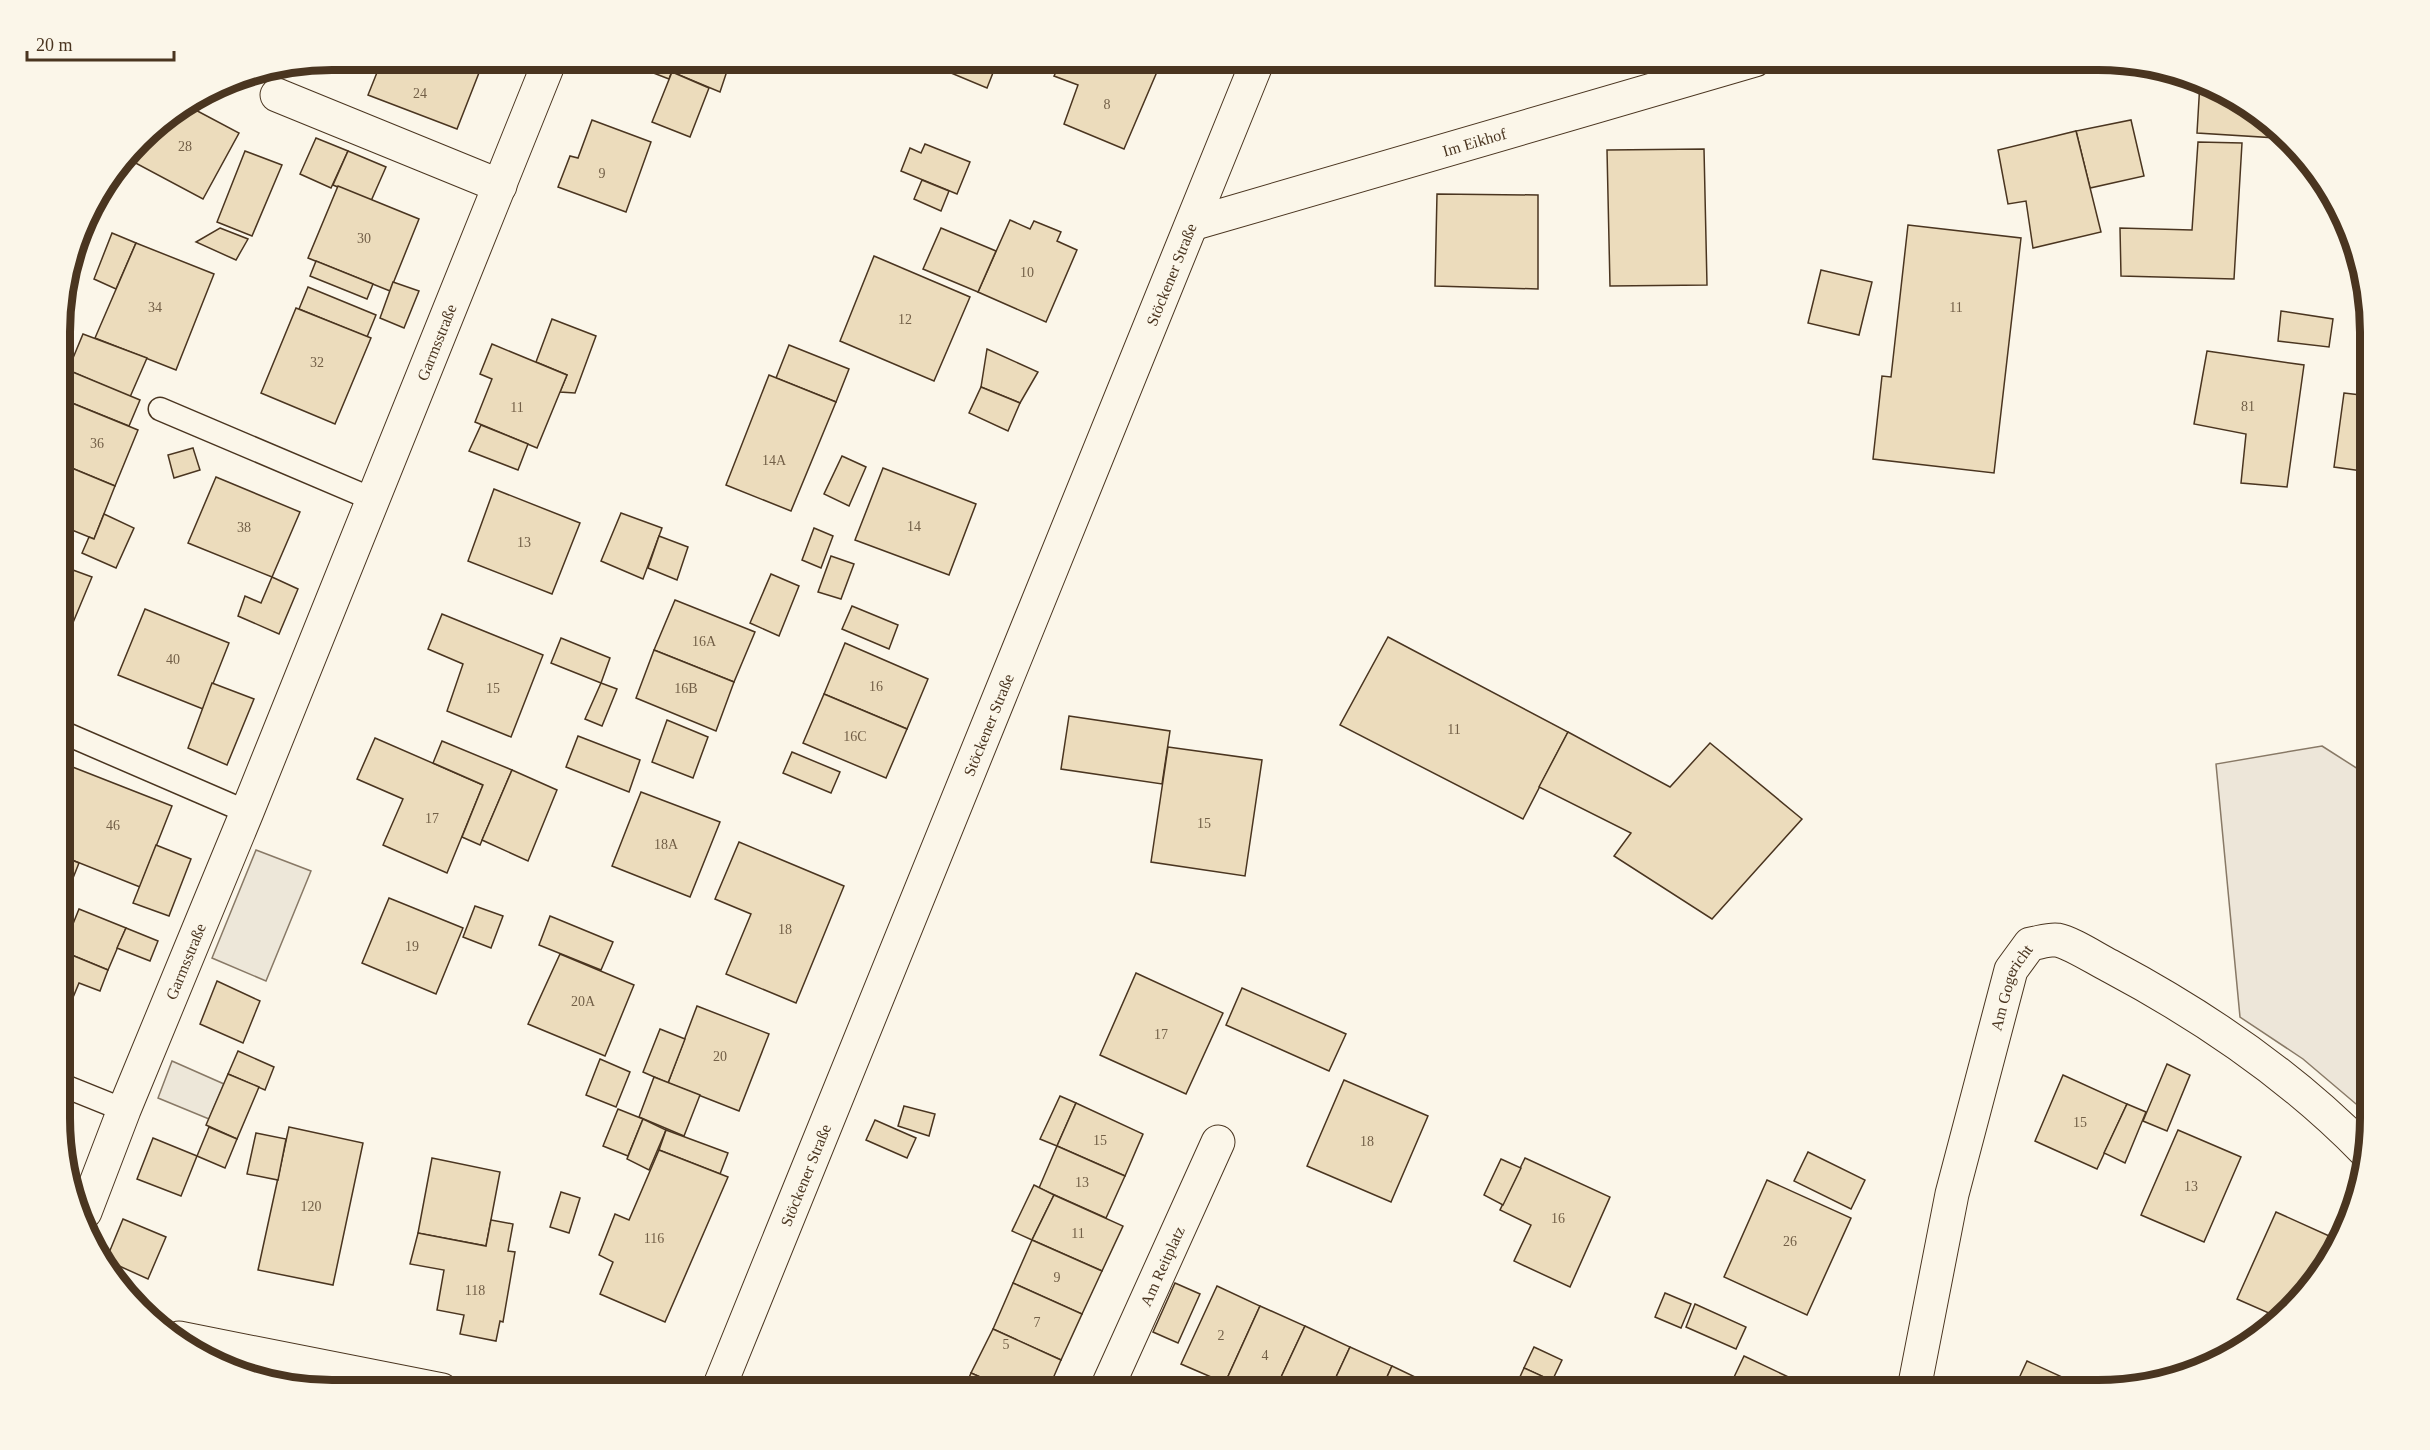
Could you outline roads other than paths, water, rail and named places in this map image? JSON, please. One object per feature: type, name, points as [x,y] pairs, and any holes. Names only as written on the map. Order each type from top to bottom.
[{"type":"street","name":"Garmsstraße","points":[[86,1208],[124,1110],[247,812],[546,70]]},
{"type":"street","name":"Stöckener Straße","points":[[722,1380],[1254,70]]},
{"type":"street","name":"Im Eikhof","points":[[1192,224],[1721,70]]},
{"type":"street","points":[[277,95],[500,186]]},
{"type":"street","name":"Am Gogericht","points":[[1916,1380],[1952,1194],[2012,970],[2030,944],[2056,940],[2134,979],[2242,1045],[2324,1109],[2358,1144]]},
{"type":"street","name":"Am Reitplatz","points":[[1111,1380],[1218,1142]]},
{"type":"street","points":[[197,1342],[391,1380]]},
{"type":"lane","points":[[160,409],[372,499]]},
{"type":"lane","points":[[70,735],[247,812]]},
{"type":"lane","points":[[70,1088],[124,1110]]}]
